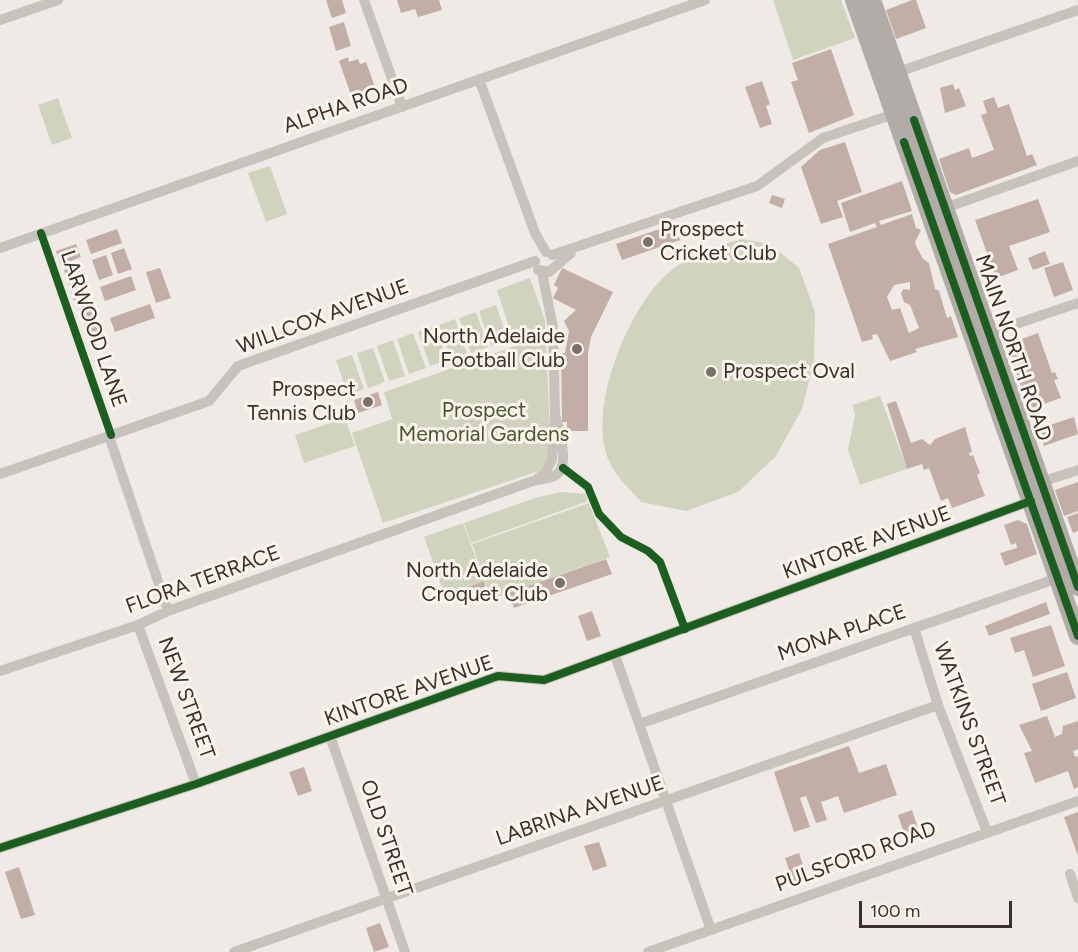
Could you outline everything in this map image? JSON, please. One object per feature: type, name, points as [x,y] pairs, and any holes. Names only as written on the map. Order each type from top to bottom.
[{"type":"highway","name":"MAIN NORTH ROAD","points":[[854,0],[890,75],[945,208],[1031,501],[1077,628]]},
{"type":"highway","name":"MAIN NORTH ROAD","points":[[872,0],[890,75],[894,114],[1041,482],[1078,588]]},
{"type":"street","points":[[364,0],[402,107]]},
{"type":"street","name":"ALPHA ROAD","points":[[0,248],[705,0]]},
{"type":"street","points":[[0,20],[55,1]]},
{"type":"street","points":[[890,75],[1078,10]]},
{"type":"street","points":[[479,80],[545,262]]},
{"type":"street","name":"WILLCOX AVENUE","points":[[0,474],[209,401],[238,366],[501,275],[545,262],[578,248],[757,186],[823,138],[894,114]]},
{"type":"street","points":[[945,208],[1078,161]]},
{"type":"street","name":"FLORA TERRACE","points":[[0,672],[138,625],[168,611],[419,523],[533,481],[545,473],[552,460],[555,414],[553,328],[545,262]]},
{"type":"street","points":[[981,336],[1078,303]]},
{"type":"street","points":[[109,436],[168,611]]},
{"type":"street","points":[[1041,482],[1078,470]]},
{"type":"street","name":"KINTORE AVENUE","points":[[0,848],[196,784],[498,676],[544,680],[1031,501]]},
{"type":"street","name":"MONA PLACE","points":[[639,724],[1058,578]]},
{"type":"street","name":"NEW STREET","points":[[138,625],[196,784]]},
{"type":"street","name":"WATKINS STREET","points":[[914,628],[938,705],[987,832]]},
{"type":"street","points":[[615,655],[711,930]]},
{"type":"street","name":"LABRINA AVENUE","points":[[234,952],[938,705]]},
{"type":"street","name":"OLD STREET","points":[[330,736],[405,952]]},
{"type":"street","name":"PULSFORD ROAD","points":[[648,952],[1078,801]]},
{"type":"street","points":[[1070,874],[1078,898]]},
{"type":"green space","points":[[773,0],[841,0],[855,38],[793,60]]},
{"type":"green space","points":[[58,98],[72,138],[52,145],[38,105]]},
{"type":"green space","points":[[270,166],[287,214],[266,222],[248,173]]},
{"type":"green space","name":"Prospect Oval","points":[[742,239],[770,244],[799,268],[815,312],[814,362],[802,409],[776,456],[738,492],[686,511],[641,502],[613,468],[604,442],[603,419],[606,393],[613,367],[634,317],[647,296],[661,280],[689,259]]},
{"type":"green space","name":"Prospect Memorial Gardens","points":[[530,278],[545,320],[551,453],[547,463],[539,471],[383,523],[352,433],[392,419],[384,392],[515,346],[497,290]]},
{"type":"green space","points":[[496,305],[508,340],[491,346],[479,311]]},
{"type":"green space","points":[[476,312],[488,347],[471,353],[459,318]]},
{"type":"green space","points":[[455,319],[467,354],[451,360],[439,325]]},
{"type":"green space","points":[[435,326],[447,360],[430,366],[418,332]]},
{"type":"green space","points":[[413,333],[426,368],[409,374],[397,339]]},
{"type":"green space","points":[[393,340],[405,376],[389,381],[377,346]]},
{"type":"green space","points":[[373,348],[385,382],[368,388],[357,353]]},
{"type":"green space","points":[[352,355],[364,389],[348,395],[336,360]]},
{"type":"green space","points":[[880,396],[907,469],[860,485],[848,450],[855,414],[852,405]]},
{"type":"green space","points":[[345,418],[355,446],[304,463],[295,435]]},
{"type":"green space","points":[[562,492],[586,494],[588,501],[471,543],[464,523],[538,497]]},
{"type":"green space","points":[[589,503],[610,557],[491,599],[472,544]]},
{"type":"green space","points":[[463,523],[484,581],[445,596],[424,537]]},
{"type":"building","points":[[326,0],[342,0],[346,13],[332,18]]},
{"type":"building","points":[[397,0],[439,0],[442,10],[418,17],[415,9],[401,13]]},
{"type":"building","points":[[916,0],[926,28],[896,39],[886,10]]},
{"type":"building","points":[[344,22],[351,46],[336,51],[329,27]]},
{"type":"building","points":[[831,49],[854,115],[809,133],[791,82],[798,80],[792,63]]},
{"type":"building","points":[[348,57],[349,62],[358,59],[360,64],[366,62],[375,87],[351,95],[339,61]]},
{"type":"building","points":[[762,81],[770,104],[766,106],[772,124],[760,128],[745,87]]},
{"type":"building","points":[[953,84],[955,90],[959,88],[966,106],[945,113],[940,88]]},
{"type":"building","points":[[994,97],[998,108],[1009,104],[1027,156],[1032,154],[1037,165],[956,195],[950,192],[939,159],[969,148],[972,158],[994,150],[981,115],[987,113],[983,101]]},
{"type":"building","points":[[845,142],[862,192],[837,201],[843,217],[821,224],[801,167],[820,150]]},
{"type":"building","points":[[902,181],[912,211],[879,221],[881,225],[912,214],[916,228],[921,230],[915,242],[916,246],[923,259],[929,263],[935,289],[939,291],[947,318],[951,316],[958,337],[915,349],[917,352],[890,361],[877,334],[872,335],[873,339],[862,342],[828,244],[877,227],[875,223],[850,232],[841,203]],"holes":[[[910,282],[910,290],[903,289],[901,294],[904,302],[910,305],[919,328],[909,333],[900,308],[892,310],[887,297],[894,285]]]},
{"type":"building","points":[[772,195],[785,199],[782,208],[769,203]]},
{"type":"building","points":[[1038,199],[1050,232],[1009,246],[1018,270],[996,278],[975,220]]},
{"type":"building","name":"Prospect Cricket Club","points":[[674,224],[680,240],[622,260],[616,244]]},
{"type":"building","points":[[117,229],[122,243],[91,254],[86,240]]},
{"type":"building","points":[[76,244],[81,257],[61,265],[56,251]]},
{"type":"building","points":[[124,248],[132,269],[118,274],[111,253]]},
{"type":"building","points":[[1045,251],[1050,264],[1033,270],[1028,258]]},
{"type":"building","points":[[106,255],[113,275],[99,280],[92,260]]},
{"type":"building","points":[[1063,262],[1073,290],[1054,297],[1044,268]]},
{"type":"building","points":[[78,265],[88,296],[74,301],[64,270]]},
{"type":"building","points":[[160,268],[171,298],[156,303],[146,272]]},
{"type":"building","name":"North Adelaide Football Club","points":[[562,268],[613,292],[591,337],[588,353],[588,431],[567,431],[567,422],[562,422],[561,353],[565,353],[569,331],[564,321],[576,310],[553,298],[558,288],[554,285]]},
{"type":"building","points":[[131,276],[136,290],[105,301],[100,287]]},
{"type":"building","points":[[150,304],[155,318],[115,332],[110,318]]},
{"type":"building","points":[[93,305],[104,336],[90,340],[79,310]]},
{"type":"building","points":[[1038,333],[1052,373],[1055,372],[1058,379],[1054,380],[1061,398],[1029,409],[1009,352],[1014,342]]},
{"type":"building","name":"Prospect Tennis Club","points":[[378,392],[382,405],[358,413],[354,400]]},
{"type":"building","points":[[896,401],[911,443],[922,439],[930,445],[935,439],[965,427],[972,452],[969,453],[970,456],[973,455],[980,473],[977,475],[985,496],[952,508],[948,498],[941,501],[929,468],[924,470],[922,464],[907,469],[887,404]]},
{"type":"building","points":[[1074,417],[1078,434],[1044,446],[1038,429]]},
{"type":"building","points":[[1078,482],[1078,511],[1064,516],[1055,490]]},
{"type":"building","points":[[1078,513],[1078,531],[1073,533],[1067,517]]},
{"type":"building","points":[[1018,520],[1027,524],[1037,554],[1005,566],[1000,553],[1017,548],[1016,543],[1011,545],[1004,525]]},
{"type":"building","name":"North Adelaide Croquet Club","points":[[606,559],[612,574],[514,608],[508,593]]},
{"type":"building","name":"North Adelaide Croquet Club","points":[[484,581],[486,588],[447,602],[445,596]]},
{"type":"building","points":[[1046,602],[1050,614],[989,636],[985,626]]},
{"type":"building","points":[[592,611],[601,636],[587,641],[578,616]]},
{"type":"building","points":[[1051,625],[1065,666],[1033,677],[1024,650],[1015,653],[1010,638]]},
{"type":"building","points":[[1067,672],[1076,698],[1041,711],[1032,684]]},
{"type":"building","points":[[1047,716],[1055,737],[1062,734],[1063,726],[1078,721],[1078,749],[1073,751],[1075,757],[1078,756],[1078,787],[1074,789],[1068,771],[1035,783],[1024,753],[1032,751],[1019,725]]},
{"type":"building","points":[[849,746],[859,773],[886,764],[897,795],[844,813],[838,796],[821,802],[827,820],[816,823],[806,796],[800,798],[810,827],[794,832],[774,772]]},
{"type":"building","points":[[304,767],[312,791],[298,796],[289,772]]},
{"type":"building","points":[[912,810],[920,834],[906,839],[898,815]]},
{"type":"building","points":[[1078,812],[1078,856],[1064,817]]},
{"type":"building","points":[[599,842],[607,866],[593,871],[584,846]]},
{"type":"building","points":[[799,853],[807,877],[793,882],[785,858]]},
{"type":"building","points":[[19,867],[35,915],[21,919],[5,872]]},
{"type":"building","points":[[380,923],[389,947],[374,952],[366,928]]},
{"type":"cycle path","points":[[914,120],[1078,587]]},
{"type":"cycle path","points":[[904,142],[1078,636]]},
{"type":"cycle path","name":"LARWOOD LANE","points":[[41,233],[111,435]]},
{"type":"cycle path","points":[[563,468],[588,487],[599,514],[621,537],[648,551],[660,562],[685,629]]},
{"type":"cycle path","points":[[0,848],[196,784],[498,676],[544,680],[1031,501]]},
{"type":"place","name":"Prospect Cricket Club","points":[[648,242]]},
{"type":"place","name":"North Adelaide Football Club","points":[[577,349]]},
{"type":"place","name":"Prospect Oval","points":[[711,372]]},
{"type":"place","name":"Prospect Tennis Club","points":[[368,402]]},
{"type":"place","name":"North Adelaide Croquet Club","points":[[560,583]]}]
